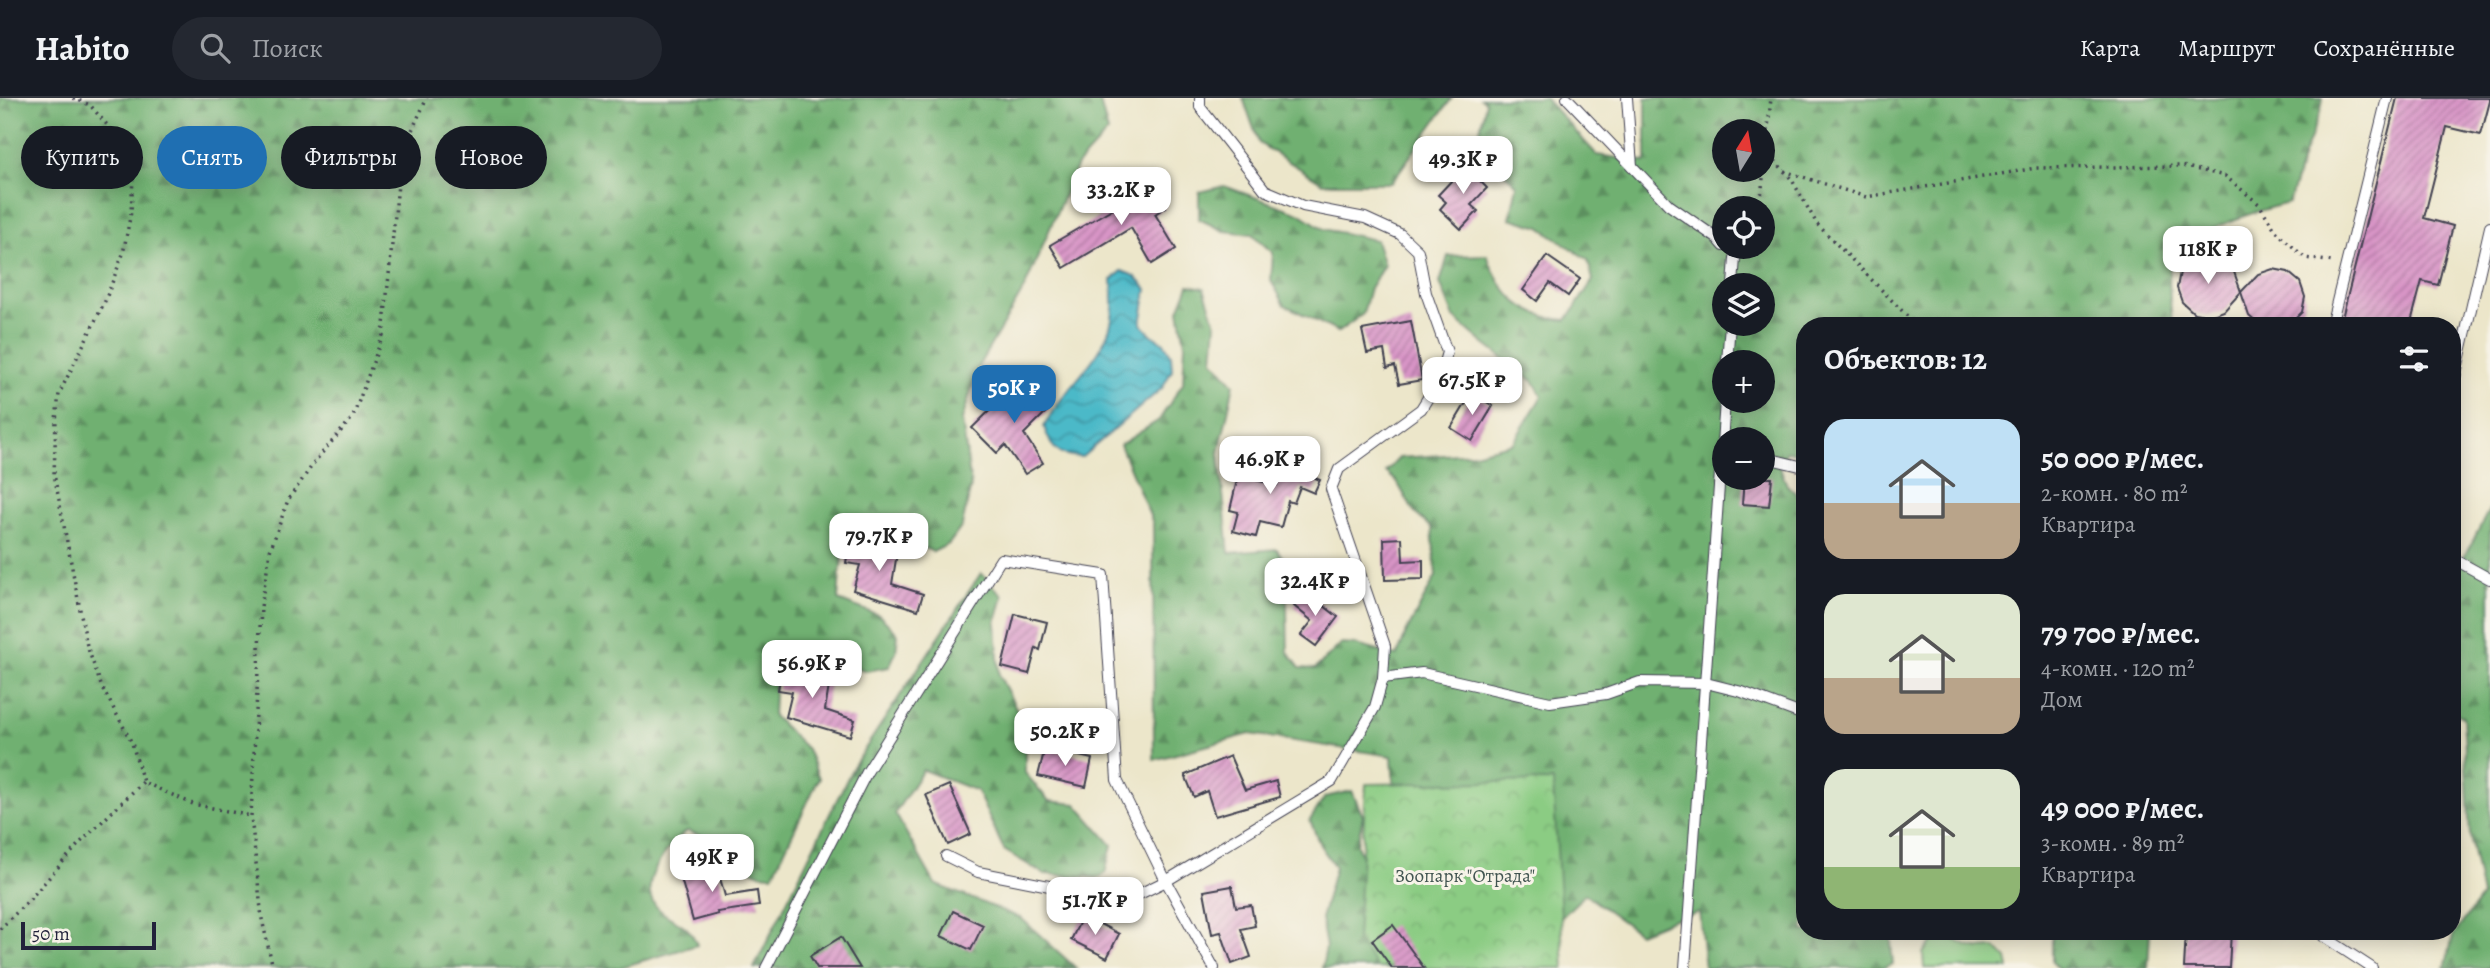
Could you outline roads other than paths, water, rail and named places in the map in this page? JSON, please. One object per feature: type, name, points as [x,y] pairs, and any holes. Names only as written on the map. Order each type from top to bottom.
[{"type":"lane","points":[[946,856],[978,872],[1125,901],[1166,881],[1332,781],[1375,707],[1383,678],[1385,646],[1331,489],[1339,469],[1421,409],[1439,380],[1447,352],[1426,293],[1418,251],[1399,234],[1365,218],[1303,206],[1265,190],[1200,107],[1200,98]]},
{"type":"lane","points":[[1567,98],[1669,205],[1712,235]]},
{"type":"lane","points":[[1627,98],[1632,166]]},
{"type":"lane","points":[[2333,317],[2387,98]]},
{"type":"lane","points":[[2461,352],[2490,227]]},
{"type":"lane","points":[[1775,460],[1796,465]]},
{"type":"lane","points":[[1685,968],[1720,490]]},
{"type":"lane","points":[[766,968],[867,772],[1001,559],[1103,575],[1117,780],[1166,881],[1214,968]]},
{"type":"lane","points":[[2461,563],[2490,579]]},
{"type":"lane","points":[[1383,678],[1422,673],[1550,702],[1606,694],[1640,682],[1706,684],[1742,692],[1796,712]]},
{"type":"lane","points":[[2329,940],[2372,968]]},
{"type":"water","points":[[1122,271],[1135,276],[1147,289],[1141,324],[1164,343],[1171,355],[1172,370],[1162,388],[1082,457],[1067,455],[1053,446],[1044,427],[1101,348],[1108,334],[1112,319],[1112,280]]},
{"type":"park label","name":"Зоопарк \"Отрада\"","points":[[1465,875]]}]
